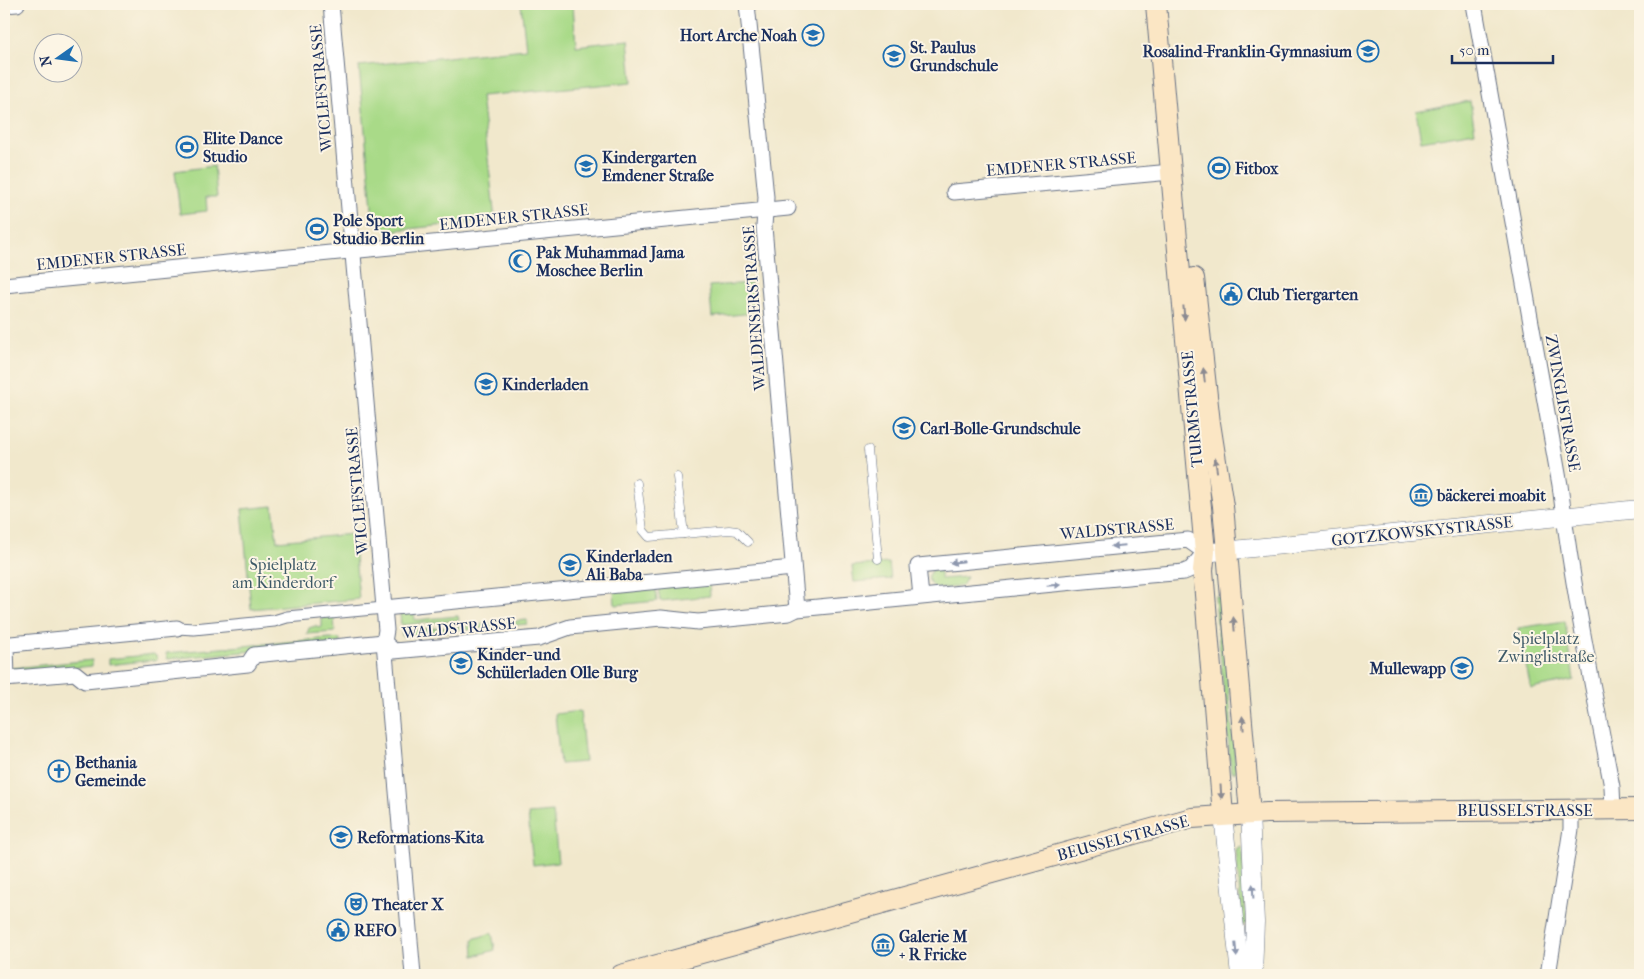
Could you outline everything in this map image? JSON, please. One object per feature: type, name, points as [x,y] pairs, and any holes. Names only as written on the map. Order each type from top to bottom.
[{"type":"main road","name":"TURMSTRASSE","points":[[1156,4],[1172,172],[1203,438],[1223,506],[1250,813]]},
{"type":"main road","name":"TURMSTRASSE","points":[[1169,4],[1195,288],[1203,438],[1205,552],[1203,570],[1223,815]]},
{"type":"main road","name":"BEUSSELSTRASSE","points":[[621,975],[1192,818],[1250,813],[1640,809]]},
{"type":"street","points":[[4,5],[17,4]]},
{"type":"street","name":"WICLEFSTRASSE","points":[[331,4],[354,250],[386,630],[384,642],[413,975]]},
{"type":"street","name":"WALDENSERSTRASSE","points":[[747,4],[766,197],[764,227],[797,609]]},
{"type":"street","name":"ZWINGLISTRASSE","points":[[1474,4],[1612,787],[1613,810]]},
{"type":"street","name":"EMDENER STRASSE","points":[[954,192],[1172,172]]},
{"type":"street","name":"EMDENER STRASSE","points":[[4,285],[788,208]]},
{"type":"street","name":"GOTZKOWSKYSTRASSE","points":[[1205,552],[1640,510]]},
{"type":"street","name":"WALDSTRASSE","points":[[793,568],[287,617],[274,621],[194,629],[177,628],[11,644],[6,646],[6,679],[75,672],[85,680],[248,664],[254,655],[384,642],[394,651],[538,638],[570,627],[661,618],[698,622],[789,613],[797,609],[1184,572],[1192,569],[1205,552],[1188,540],[918,566],[921,597]]},
{"type":"street","points":[[1548,975],[1571,829],[1571,809]]},
{"type":"street","points":[[1250,813],[1255,922],[1253,975]]},
{"type":"street","points":[[1223,815],[1240,975]]},
{"type":"lane","points":[[868,450],[878,559]]},
{"type":"lane","points":[[677,477],[684,534]]},
{"type":"lane","points":[[637,483],[643,530],[649,537],[729,530],[737,531],[748,542]]},
{"type":"green space","points":[[521,4],[573,4],[576,46],[628,40],[632,82],[481,96],[495,220],[388,231],[373,219],[359,66],[526,49]]},
{"type":"green space","points":[[1470,101],[1475,132],[1421,141],[1416,111]]},
{"type":"green space","points":[[214,166],[217,197],[206,197],[207,211],[180,214],[175,171]]},
{"type":"green space","points":[[752,283],[755,313],[712,317],[709,286]]},
{"type":"green space","name":"Spielplatz am Kinderdorf","points":[[273,506],[277,541],[353,534],[359,599],[251,609],[242,509]]},
{"type":"green space","points":[[889,563],[891,579],[854,582],[852,566]]},
{"type":"green space","points":[[939,568],[941,579],[967,577],[962,586],[937,588],[933,586],[928,577],[932,570]]},
{"type":"green space","points":[[709,582],[710,596],[660,601],[658,587]]},
{"type":"green space","points":[[655,587],[657,601],[615,605],[614,591]]},
{"type":"green space","points":[[1220,596],[1236,772],[1231,772],[1215,597]]},
{"type":"green space","points":[[414,612],[415,620],[458,616],[459,620],[401,625],[400,614]]},
{"type":"green space","points":[[334,617],[335,632],[307,634],[309,628],[315,626],[322,627],[322,618]]},
{"type":"green space","points":[[527,620],[527,624],[465,630],[465,626]]},
{"type":"green space","name":"Spielplatz Zwinglistraße","points":[[1565,621],[1574,680],[1531,689],[1518,628]]},
{"type":"green space","points":[[459,626],[460,630],[402,636],[402,631]]},
{"type":"green space","points":[[330,638],[340,639],[340,643],[167,659],[166,653]]},
{"type":"green space","points":[[154,654],[157,657],[155,661],[108,665],[108,659]]},
{"type":"green space","points":[[92,660],[92,666],[13,674],[12,668]]},
{"type":"green space","points":[[580,711],[585,762],[560,764],[555,714]]},
{"type":"green space","points":[[553,812],[558,862],[533,865],[528,814]]},
{"type":"green space","points":[[1242,847],[1246,923],[1242,926],[1236,849]]},
{"type":"green space","points":[[492,933],[495,950],[474,956],[473,939]]},
{"type":"place","name":"Hort Arche Noah","points":[[813,35]]},
{"type":"place","name":"Rosalind-Franklin-Gymnasium","points":[[1368,51]]},
{"type":"place","name":"St. Paulus Grundschule","points":[[894,56]]},
{"type":"place","name":"Elite Dance Studio","points":[[187,147]]},
{"type":"place","name":"Kindergarten Emdener Straße","points":[[586,166]]},
{"type":"place","name":"Fitbox","points":[[1219,168]]},
{"type":"place","name":"Pole Sport Studio Berlin","points":[[317,229]]},
{"type":"place","name":"Pak Muhammad Jama Moschee Berlin","points":[[520,261]]},
{"type":"place","name":"Club Tiergarten","points":[[1231,294]]},
{"type":"place","name":"Kinderladen","points":[[486,384]]},
{"type":"place","name":"Carl-Bolle-Grundschule","points":[[904,428]]},
{"type":"place","name":"bäckerei moabit","points":[[1421,495]]},
{"type":"place","name":"Kinderladen Ali Baba","points":[[570,565]]},
{"type":"place","name":"Kinder- und Schülerladen Olle Burg","points":[[461,663]]},
{"type":"place","name":"Mullewapp","points":[[1462,668]]},
{"type":"place","name":"Bethania Gemeinde","points":[[59,771]]},
{"type":"place","name":"Reformations-Kita","points":[[341,837]]},
{"type":"place","name":"Theater X","points":[[356,904]]},
{"type":"place","name":"REFO","points":[[338,930]]},
{"type":"place","name":"Galerie M + R Fricke","points":[[883,945]]}]
